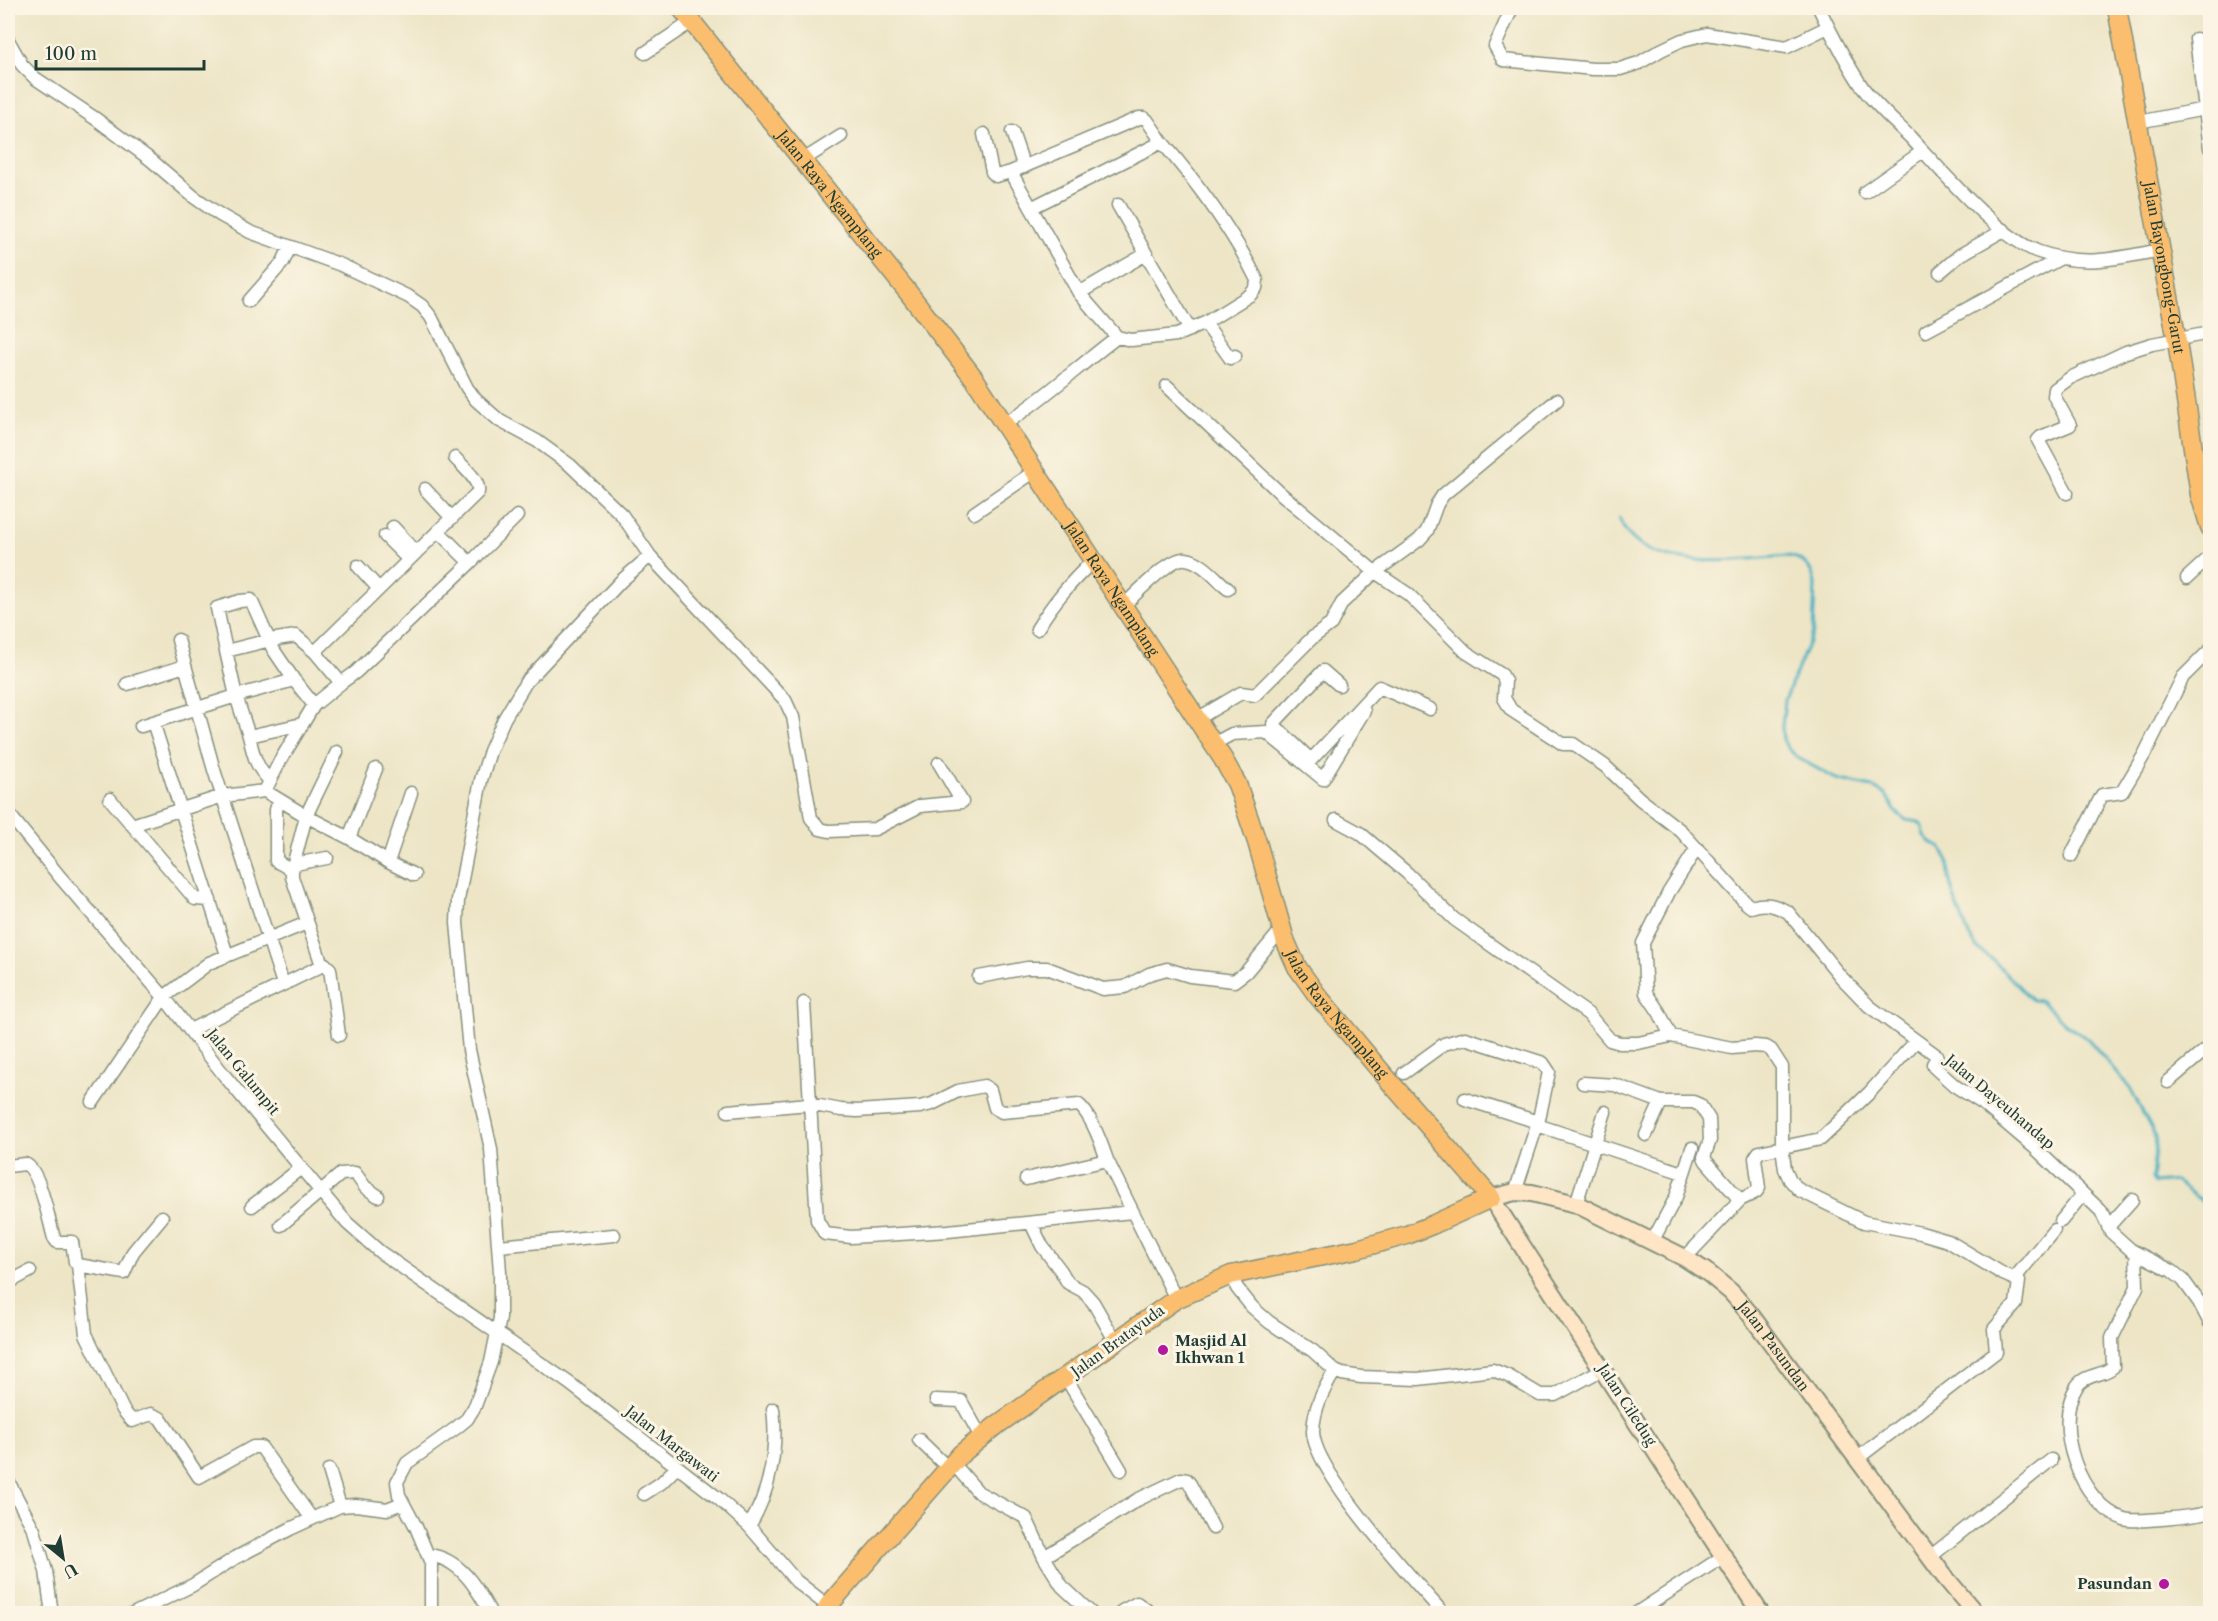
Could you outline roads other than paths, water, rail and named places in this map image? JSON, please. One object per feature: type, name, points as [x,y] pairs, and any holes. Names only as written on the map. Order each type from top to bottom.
[{"type":"main road","name":"Jalan Bayongbong-Garut","points":[[2117,8],[2143,121],[2161,250],[2177,340],[2203,458],[2200,495],[2210,526]]},
{"type":"main road","name":"Jalan Raya Ngamplang","points":[[686,12],[974,378],[1197,719],[1233,778],[1257,842],[1290,954],[1317,995],[1491,1198]]},
{"type":"main road","name":"Jalan Bratayuda","points":[[827,1610],[950,1465],[981,1437],[1176,1299],[1231,1275],[1358,1249],[1407,1235],[1432,1226],[1491,1198]]},
{"type":"street","points":[[1512,8],[1495,46],[1503,60],[1593,69],[1620,69],[1640,63],[1682,40],[1707,34],[1787,47],[1828,27]]},
{"type":"street","points":[[1819,8],[1864,88],[1886,116],[2004,230],[2037,252],[2075,261],[2107,260],[2161,250]]},
{"type":"street","points":[[645,53],[686,12]]},
{"type":"street","points":[[2196,39],[2207,109],[2210,148]]},
{"type":"street","points":[[8,40],[29,74],[96,118],[152,160],[194,197],[287,254],[341,264],[409,297],[422,306],[431,317],[467,388],[476,400],[500,421],[537,441],[570,465],[622,515],[650,556],[788,705],[793,717],[810,811],[816,825],[829,831],[875,829],[921,806],[962,802],[939,763]]},
{"type":"street","points":[[2198,53],[2211,50]]},
{"type":"street","points":[[2143,121],[2207,109]]},
{"type":"street","points":[[984,134],[992,172],[996,176],[1024,167],[1139,118],[1144,118],[1199,188],[1230,234],[1257,280],[1256,288],[1250,295],[1190,330],[1161,338],[1131,340],[1117,337],[1079,293],[1011,172]]},
{"type":"street","points":[[1012,132],[1024,167]]},
{"type":"street","points":[[803,160],[841,136]]},
{"type":"street","points":[[1031,208],[1162,142]]},
{"type":"street","points":[[1865,192],[1923,151]]},
{"type":"street","points":[[1118,205],[1190,330]]},
{"type":"street","points":[[1940,273],[1960,255],[2004,230]]},
{"type":"street","points":[[249,301],[287,254]]},
{"type":"street","points":[[1079,293],[1146,254]]},
{"type":"street","points":[[1926,331],[2061,258]]},
{"type":"street","points":[[2067,493],[2038,440],[2070,425],[2054,396],[2055,389],[2070,378],[2126,352],[2152,344],[2211,333]]},
{"type":"street","points":[[1005,424],[1036,404],[1117,337]]},
{"type":"street","name":"Jalan Dayeuhandap","points":[[1167,386],[1279,492],[1375,572],[1408,594],[1466,652],[1502,675],[1505,681],[1504,698],[1510,711],[1563,744],[1573,744],[1605,766],[1640,799],[1681,831],[1751,907],[1767,903],[1788,912],[1869,1006],[1937,1056],[1933,1065],[1936,1070],[2000,1118],[2083,1194],[2101,1211],[2110,1229],[2134,1252],[2172,1271],[2184,1280],[2211,1323]]},
{"type":"street","points":[[1197,719],[1241,693],[1255,695],[1312,639],[1331,624],[1342,603],[1375,572],[1424,535],[1443,495],[1557,400]]},
{"type":"street","points":[[315,652],[479,489],[475,480],[455,458]]},
{"type":"street","points":[[974,513],[1035,471]]},
{"type":"street","points":[[425,489],[452,518]]},
{"type":"street","points":[[268,785],[279,761],[314,705],[356,672],[517,516]]},
{"type":"street","points":[[389,531],[412,555]]},
{"type":"street","points":[[438,531],[470,563]]},
{"type":"street","points":[[431,1614],[432,1570],[428,1555],[394,1506],[397,1482],[407,1463],[467,1419],[476,1406],[481,1395],[500,1318],[499,1246],[491,1149],[469,1050],[457,923],[458,900],[481,780],[490,751],[504,719],[526,682],[621,581],[650,556]]},
{"type":"street","points":[[2187,578],[2211,557]]},
{"type":"street","points":[[1123,606],[1152,578],[1178,559],[1184,558],[1193,561],[1228,589]]},
{"type":"street","points":[[1037,629],[1065,588],[1094,560]]},
{"type":"street","points":[[358,566],[379,589]]},
{"type":"street","points":[[314,705],[273,649],[253,601],[249,599],[221,605],[216,610],[236,696],[257,763],[268,785],[279,800],[414,875]]},
{"type":"street","points":[[226,651],[296,636],[315,652],[341,682]]},
{"type":"street","points":[[178,640],[223,796],[283,984]]},
{"type":"street","points":[[2071,856],[2102,795],[2122,792],[2144,755],[2183,677],[2211,650]]},
{"type":"street","points":[[128,684],[185,666]]},
{"type":"street","points":[[1218,752],[1232,734],[1269,728],[1323,671],[1339,685]]},
{"type":"street","points":[[141,726],[294,680]]},
{"type":"street","points":[[1269,728],[1323,779],[1379,687]]},
{"type":"street","points":[[1308,763],[1379,687]]},
{"type":"street","points":[[1379,687],[1430,709]]},
{"type":"street","points":[[153,722],[227,955]]},
{"type":"street","points":[[249,736],[302,724]]},
{"type":"street","points":[[322,965],[292,877],[306,816],[337,752]]},
{"type":"street","points":[[349,838],[376,769]]},
{"type":"street","points":[[132,825],[223,796],[268,785]]},
{"type":"street","points":[[388,862],[411,793]]},
{"type":"street","points":[[110,799],[195,899],[210,900]]},
{"type":"street","points":[[279,800],[276,810],[277,863],[293,867],[327,858]]},
{"type":"street","name":"Jalan Galumpit","points":[[8,813],[60,878],[164,997],[347,1223],[380,1252],[482,1322]]},
{"type":"street","points":[[1336,820],[1360,833],[1376,846],[1454,919],[1588,1014],[1610,1040],[1620,1043],[1638,1043],[1671,1036],[1732,1048],[1755,1046],[1771,1050],[1782,1067],[1776,1148],[1790,1180],[1799,1190],[1864,1222],[1922,1233],[1948,1241],[2019,1281],[2016,1304],[1994,1329],[1996,1352],[1858,1458]]},
{"type":"street","points":[[1671,1036],[1646,993],[1643,943],[1697,848]]},
{"type":"street","points":[[93,1102],[164,997],[209,963],[307,923]]},
{"type":"street","points":[[979,977],[1027,968],[1047,968],[1102,989],[1125,987],[1149,974],[1167,969],[1190,976],[1234,981],[1246,972],[1282,929]]},
{"type":"street","points":[[190,1030],[327,964],[330,969],[339,1035]]},
{"type":"street","points":[[804,1003],[817,1220],[825,1234],[851,1237],[948,1231],[1132,1212]]},
{"type":"street","points":[[1404,1073],[1444,1044],[1465,1038],[1543,1063],[1549,1072],[1537,1123],[1515,1192]]},
{"type":"street","points":[[1685,1258],[1740,1200],[1759,1188],[1755,1156],[1762,1150],[1821,1139],[1869,1093],[1916,1041]]},
{"type":"street","points":[[2168,1082],[2211,1046]]},
{"type":"street","points":[[1583,1083],[1615,1085],[1660,1102],[1693,1102],[1700,1105],[1709,1119],[1710,1140],[1704,1156],[1706,1161],[1740,1200]]},
{"type":"street","points":[[728,1111],[809,1104],[857,1111],[920,1107],[932,1104],[958,1090],[984,1086],[990,1090],[995,1108],[1002,1112],[1077,1104],[1081,1106],[1092,1126],[1176,1299]]},
{"type":"street","points":[[1465,1099],[1683,1173]]},
{"type":"street","points":[[1646,1135],[1660,1102]]},
{"type":"street","points":[[1576,1204],[1605,1112]]},
{"type":"street","points":[[1652,1242],[1676,1197],[1692,1148]]},
{"type":"street","points":[[1026,1179],[1107,1160]]},
{"type":"street","points":[[8,1166],[25,1164],[32,1168],[38,1179],[54,1238],[58,1242],[72,1242],[75,1262],[78,1265],[86,1334],[123,1410],[132,1421],[151,1414],[160,1418],[200,1477],[230,1458],[258,1445],[312,1519]]},
{"type":"street","points":[[252,1206],[301,1168]]},
{"type":"street","points":[[281,1225],[341,1174],[355,1173],[365,1187],[378,1196]]},
{"type":"street","name":"Jalan Pasundan","points":[[1491,1198],[1515,1192],[1576,1204],[1685,1258],[1731,1292],[1858,1458],[1930,1557],[1976,1614]]},
{"type":"street","points":[[2014,1278],[2083,1194]]},
{"type":"street","name":"Jalan Ciledug","points":[[1491,1198],[1724,1556],[1755,1611]]},
{"type":"street","points":[[2110,1229],[2132,1200]]},
{"type":"street","points":[[78,1265],[124,1273],[133,1252],[162,1217]]},
{"type":"street","points":[[1031,1223],[1042,1246],[1068,1283],[1083,1291],[1093,1302],[1116,1342]]},
{"type":"street","points":[[499,1246],[614,1235]]},
{"type":"street","points":[[2134,1252],[2137,1287],[2112,1338],[2113,1367],[2080,1383],[2072,1400],[2069,1423],[2074,1461],[2083,1482],[2093,1496],[2124,1519],[2139,1520],[2211,1512]]},
{"type":"street","points":[[8,1283],[30,1271]]},
{"type":"street","points":[[1231,1275],[1252,1307],[1269,1322],[1313,1351],[1335,1371],[1361,1377],[1418,1379],[1492,1370],[1508,1376],[1540,1395],[1555,1395],[1604,1369]]},
{"type":"street","name":"Jalan Margawati","points":[[482,1322],[524,1354],[569,1383],[749,1526],[796,1581],[827,1610]]},
{"type":"street","points":[[1335,1371],[1322,1392],[1317,1406],[1313,1432],[1319,1453],[1337,1485],[1376,1536],[1444,1614]]},
{"type":"street","points":[[1066,1378],[1121,1470]]},
{"type":"street","points":[[936,1400],[961,1401],[981,1437]]},
{"type":"street","points":[[749,1526],[759,1508],[771,1463],[775,1443],[773,1409]]},
{"type":"street","points":[[919,1440],[978,1492],[1026,1518],[1044,1557],[1062,1586],[1092,1614]]},
{"type":"street","points":[[1930,1557],[2051,1460]]},
{"type":"street","points":[[644,1494],[661,1483],[677,1467]]},
{"type":"street","points":[[329,1470],[340,1506]]},
{"type":"street","points":[[1044,1557],[1137,1500],[1181,1479],[1187,1480],[1190,1484],[1213,1528]]},
{"type":"street","points":[[8,1481],[34,1530],[46,1570],[52,1614]]},
{"type":"street","points":[[133,1614],[193,1585],[235,1558],[340,1506],[394,1506]]},
{"type":"street","points":[[428,1555],[445,1558],[459,1568],[491,1614]]},
{"type":"street","points":[[1635,1614],[1724,1556]]},
{"type":"street","points":[[1121,1613],[1135,1603],[1152,1614]]},
{"type":"waterway","points":[[1619,518],[1631,537],[1648,550],[1670,557],[1719,561],[1789,556],[1804,562],[1812,574],[1815,585],[1813,632],[1785,700],[1782,727],[1783,740],[1788,749],[1800,759],[1836,779],[1872,787],[1886,795],[1896,812],[1906,820],[1919,822],[1923,827],[1924,835],[1930,842],[1940,847],[1948,861],[1949,878],[1954,897],[1969,936],[1978,949],[1993,960],[2032,1000],[2041,1001],[2066,1025],[2088,1039],[2130,1088],[2156,1138],[2152,1179],[2155,1183],[2175,1181],[2210,1207]]},
{"type":"place","name":"Masjid Al Ikhwan 1","points":[[1163,1350]]},
{"type":"place","name":"Pasundan","points":[[2164,1584]]}]
